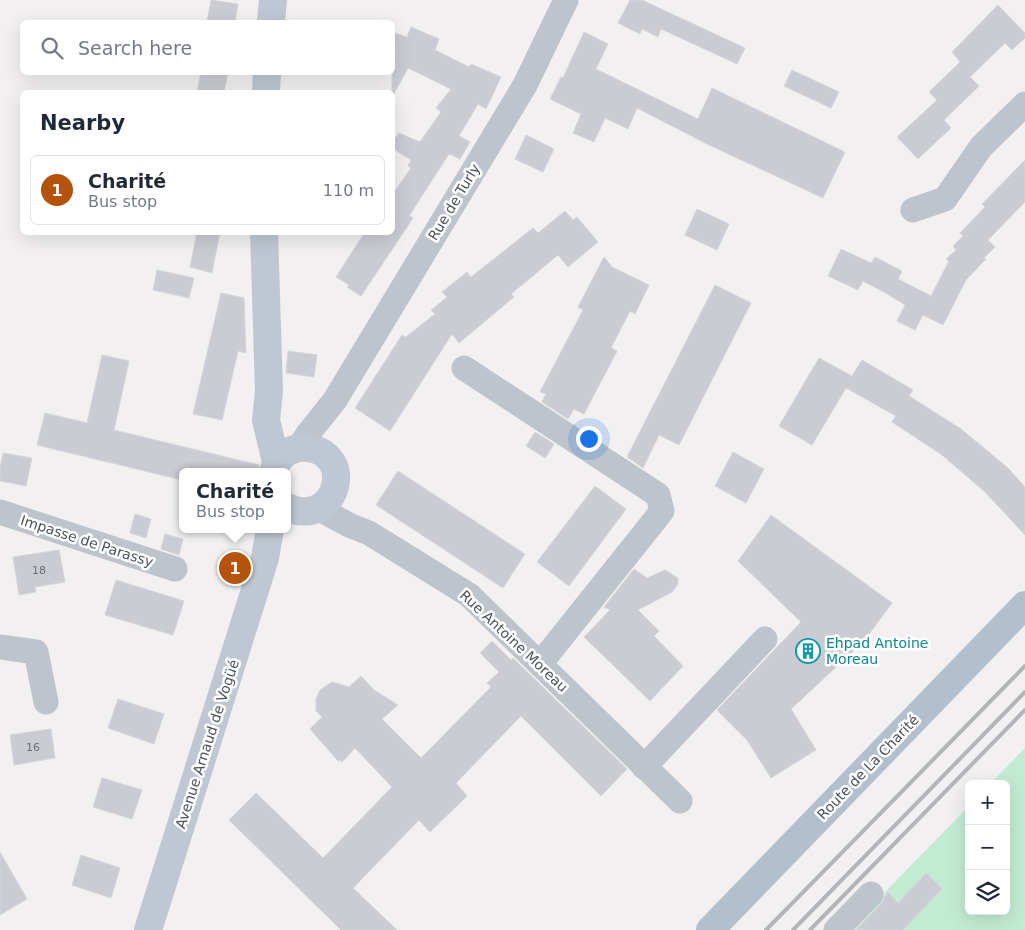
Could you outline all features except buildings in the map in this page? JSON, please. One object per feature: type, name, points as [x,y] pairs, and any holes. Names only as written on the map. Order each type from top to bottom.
[{"type":"main road","name":"Route de La Charité","points":[[710,930],[1025,605]]},
{"type":"street","points":[[271,20],[273,0]]},
{"type":"street","name":"Rue de Turly","points":[[287,457],[335,400],[525,85],[566,0]]},
{"type":"street","points":[[266,90],[267,75]]},
{"type":"street","points":[[913,210],[945,199],[981,147],[1025,104]]},
{"type":"street","points":[[264,235],[269,391],[278,418],[287,457],[311,448],[321,452],[333,470]]},
{"type":"street","points":[[464,368],[658,495],[662,511],[540,664]]},
{"type":"street","name":"Rue de Turly","points":[[333,470],[327,444],[335,400]]},
{"type":"street","name":"Avenue Arnaud de Vogüé","points":[[297,517],[328,501],[334,492],[333,470]]},
{"type":"street","name":"Rue Antoine Moreau","points":[[333,470],[343,500],[369,533]]},
{"type":"street","name":"Impasse de Parassy","points":[[0,512],[175,569]]},
{"type":"street","name":"Rue Antoine Moreau","points":[[297,517],[349,525],[369,533],[469,595],[680,801]]},
{"type":"street","name":"Avenue Arnaud de Vogüé","points":[[148,930],[265,558],[269,533]]},
{"type":"street","name":"Avenue Arnaud de Vogüé","points":[[265,558],[285,533]]},
{"type":"street","points":[[644,767],[764,640]]},
{"type":"street","points":[[0,646],[36,652],[46,702]]},
{"type":"street","points":[[836,930],[871,894]]},
{"type":"green space","points":[[1025,748],[1025,930],[848,930],[965,810],[965,915],[1010,915],[1010,780],[994,780]]},
{"type":"railway","points":[[766,930],[1025,666]]},
{"type":"railway","points":[[793,930],[1025,692]]},
{"type":"railway","points":[[810,930],[1025,710]]},
{"type":"place","name":"Charité","points":[[235,568]]},
{"type":"place","name":"Ehpad Antoine Moreau","points":[[808,651]]}]
